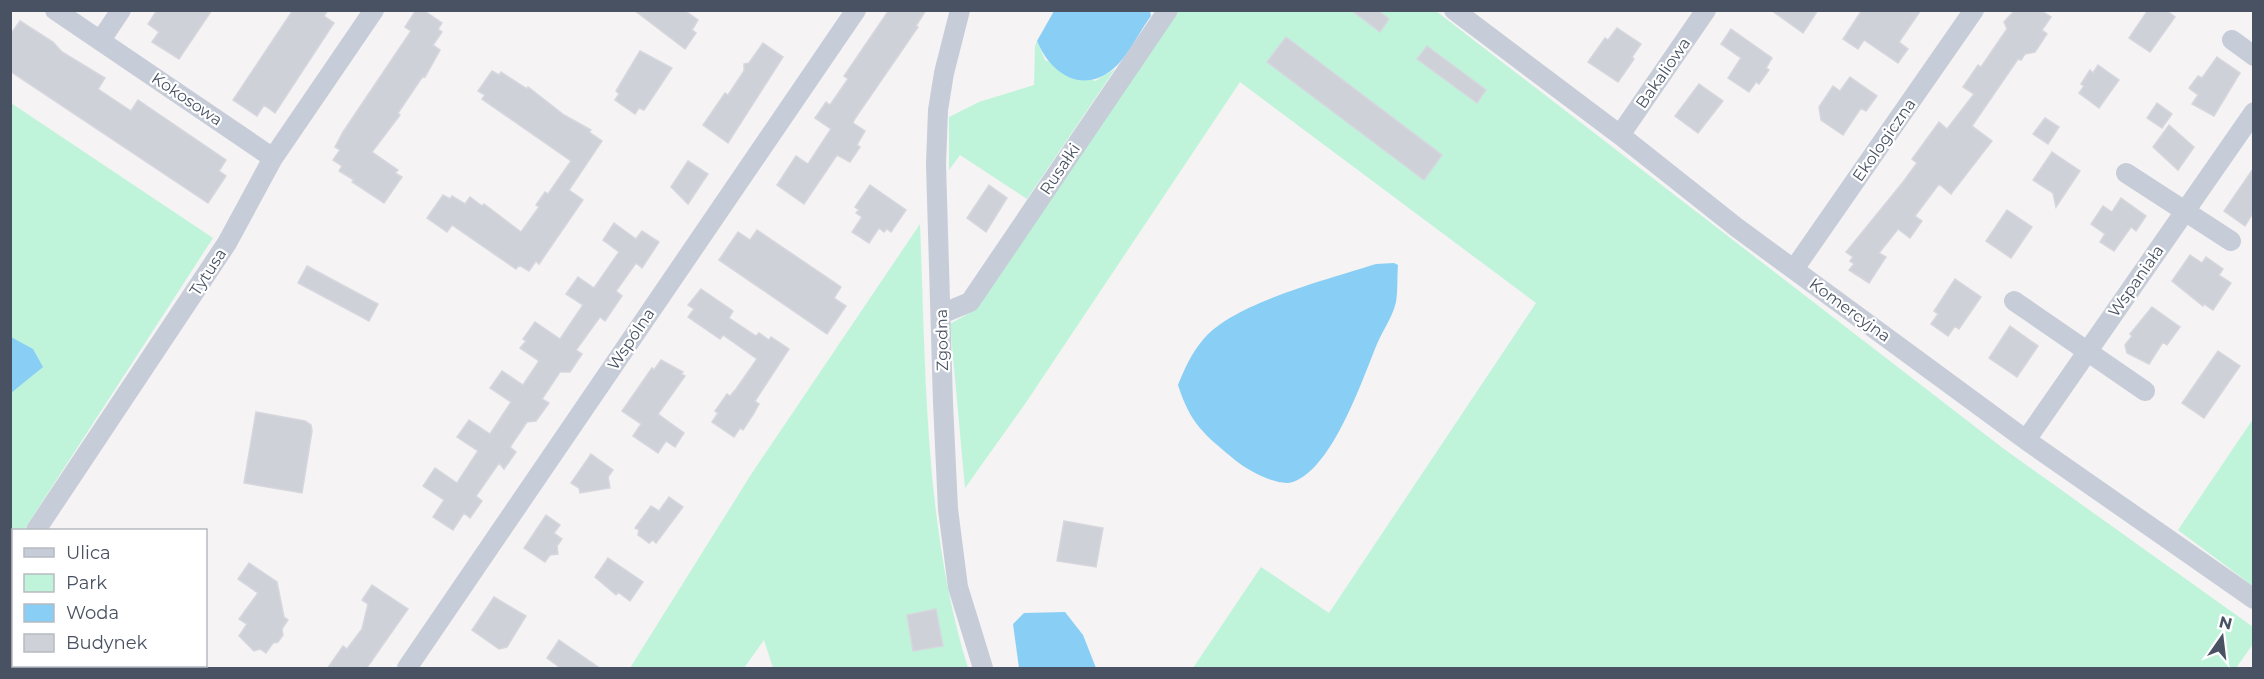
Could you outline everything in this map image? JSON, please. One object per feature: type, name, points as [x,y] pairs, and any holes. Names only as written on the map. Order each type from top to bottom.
[{"type":"street","name":"Kokosowa","points":[[55,10],[273,158]]},
{"type":"street","points":[[101,40],[121,10]]},
{"type":"street","name":"Tytusa","points":[[37,529],[227,243],[273,158],[374,10]]},
{"type":"street","name":"Wspólna","points":[[407,669],[856,10]]},
{"type":"street","name":"Zgodna","points":[[960,10],[944,74],[938,110],[936,164],[941,314],[948,509],[958,587],[983,669]]},
{"type":"street","name":"Rusałki","points":[[941,314],[970,302],[1168,10]]},
{"type":"street","name":"Bakaliowa","points":[[1620,135],[1706,10]]},
{"type":"street","name":"Ekologiczna","points":[[1794,270],[1974,10]]},
{"type":"street","name":"Komercyjna","points":[[1459,12],[1794,270],[2026,440],[2253,599]]},
{"type":"street","points":[[2232,40],[2253,56]]},
{"type":"street","name":"Wspaniała","points":[[2026,440],[2253,112]]},
{"type":"street","points":[[2126,173],[2231,241]]},
{"type":"street","points":[[2014,301],[2145,391]]},
{"type":"shaded area","points":[[10,591],[12,592],[12,667],[89,667],[88,668],[11,668]]},
{"type":"green space","points":[[1177,11],[1436,11],[2004,449],[2253,627],[2253,644],[2236,668],[1193,668],[1261,567],[1329,613],[1536,303],[1240,82],[1025,404],[965,488],[950,324],[973,311]]},
{"type":"green space","points":[[1037,41],[1045,60],[1095,81],[1115,69],[1027,199],[960,155],[949,170],[949,117],[979,102],[1034,85]]},
{"type":"green space","points":[[11,103],[213,238],[25,529],[12,529],[11,551]]},
{"type":"green space","points":[[920,224],[926,392],[935,504],[943,560],[968,668],[773,668],[764,640],[744,668],[630,668],[752,473]]},
{"type":"green space","points":[[2253,419],[2253,586],[2178,530]]},
{"type":"water","points":[[1054,11],[1150,11],[1151,16],[1113,69],[1101,77],[1079,80],[1068,77],[1050,63],[1037,41]]},
{"type":"water","points":[[1394,263],[1398,265],[1397,297],[1393,312],[1333,442],[1321,460],[1307,474],[1293,482],[1286,483],[1262,477],[1235,460],[1200,428],[1188,410],[1178,385],[1194,351],[1216,327],[1258,304],[1308,285],[1376,264]]},
{"type":"water","points":[[11,337],[33,349],[43,367],[11,393]]},
{"type":"water","points":[[1065,612],[1083,635],[1096,668],[1019,668],[1013,624],[1024,613]]},
{"type":"building","points":[[157,10],[212,10],[179,59],[152,42],[159,32],[148,24]]},
{"type":"building","points":[[293,10],[328,10],[324,16],[334,23],[275,113],[264,105],[257,116],[233,100]]},
{"type":"building","points":[[416,10],[423,10],[442,23],[438,29],[442,32],[433,45],[440,50],[425,77],[423,76],[398,113],[400,115],[372,152],[398,170],[395,173],[402,177],[384,203],[339,171],[342,166],[333,160],[340,150],[335,147],[411,31],[405,27]]},
{"type":"building","points":[[634,10],[684,10],[698,20],[692,30],[696,33],[685,49]]},
{"type":"building","points":[[889,10],[926,10],[916,26],[918,27],[854,120],[853,123],[865,131],[857,145],[860,147],[850,162],[837,155],[804,204],[777,185],[796,156],[808,164],[831,129],[815,118],[826,102],[830,105],[848,79],[844,76]]},
{"type":"building","points":[[1351,10],[1378,10],[1389,19],[1380,32]]},
{"type":"building","points":[[1771,10],[1818,10],[1803,33]]},
{"type":"building","points":[[1862,10],[1921,10],[1899,42],[1908,49],[1898,63],[1864,40],[1858,49],[1843,39]]},
{"type":"building","points":[[2015,10],[2040,10],[2051,17],[2042,30],[2047,34],[2035,52],[2025,54],[2021,60],[2018,59],[1972,126],[1992,141],[1951,194],[1939,184],[1915,216],[1922,221],[1910,238],[1898,229],[1879,253],[1886,257],[1869,283],[1849,270],[1854,264],[1850,261],[1853,257],[1846,252],[1917,163],[1912,159],[1939,122],[1947,129],[1974,94],[1963,87],[1978,65],[1981,67],[2007,29],[2004,22]]},
{"type":"building","points":[[2148,10],[2166,10],[2175,17],[2150,52],[2129,38]]},
{"type":"building","points":[[20,21],[53,42],[62,52],[105,78],[98,89],[131,111],[138,100],[226,160],[219,171],[226,176],[208,203],[10,71],[10,35]]},
{"type":"building","points":[[1617,28],[1641,44],[1618,82],[1588,62],[1605,38],[1608,40]]},
{"type":"building","points":[[1731,29],[1772,58],[1766,68],[1769,70],[1759,84],[1756,82],[1749,92],[1728,78],[1741,58],[1721,44]]},
{"type":"building","points":[[1286,37],[1442,155],[1424,180],[1267,62]]},
{"type":"building","points":[[763,43],[783,57],[728,143],[703,125],[725,93],[728,95],[744,71],[744,64],[749,63]]},
{"type":"building","points":[[1427,46],[1486,90],[1477,103],[1417,59]]},
{"type":"building","points":[[640,51],[672,68],[644,110],[639,108],[635,114],[615,100],[619,94],[616,91]]},
{"type":"building","points":[[2217,57],[2240,73],[2214,116],[2192,104],[2198,95],[2189,88],[2198,76],[2202,78]]},
{"type":"building","points":[[2098,65],[2119,80],[2099,108],[2079,93],[2084,86],[2081,84],[2090,70],[2093,73]]},
{"type":"building","points":[[492,71],[499,75],[501,72],[527,89],[528,87],[564,115],[591,130],[589,132],[602,141],[569,190],[583,200],[539,264],[536,261],[529,271],[519,265],[516,269],[452,225],[447,232],[427,218],[443,195],[450,199],[452,196],[465,204],[470,197],[482,206],[484,204],[521,232],[539,207],[536,205],[545,192],[548,194],[571,161],[482,99],[485,95],[478,91]]},
{"type":"building","points":[[1850,77],[1877,96],[1866,111],[1861,108],[1843,135],[1821,120],[1819,107],[1833,86],[1840,91]]},
{"type":"building","points":[[1699,84],[1723,101],[1698,133],[1675,116]]},
{"type":"building","points":[[2157,103],[2172,114],[2162,128],[2147,118]]},
{"type":"building","points":[[2045,118],[2059,127],[2048,144],[2033,134]]},
{"type":"building","points":[[2169,125],[2194,147],[2178,170],[2153,147]]},
{"type":"building","points":[[2052,152],[2080,171],[2056,207],[2053,193],[2033,180]]},
{"type":"building","points":[[688,161],[708,174],[688,204],[671,187]]},
{"type":"building","points":[[2253,169],[2253,213],[2245,226],[2224,211]]},
{"type":"building","points":[[870,185],[906,210],[891,232],[887,229],[884,232],[879,228],[869,243],[852,232],[862,217],[856,213],[859,210],[855,207]]},
{"type":"building","points":[[989,185],[1007,198],[986,232],[967,218]]},
{"type":"building","points":[[2121,198],[2146,216],[2136,231],[2131,227],[2114,251],[2100,242],[2105,234],[2091,224],[2103,206],[2112,212]]},
{"type":"building","points":[[2007,210],[2032,227],[2011,258],[1986,241]]},
{"type":"building","points":[[614,223],[636,239],[642,231],[659,242],[642,268],[636,263],[616,291],[622,296],[605,321],[600,317],[576,350],[582,354],[570,372],[560,372],[542,399],[549,403],[536,421],[527,422],[510,447],[516,452],[504,469],[499,463],[476,496],[482,501],[470,518],[464,513],[453,530],[433,517],[444,500],[423,486],[435,468],[457,483],[478,451],[457,437],[469,420],[490,434],[511,402],[490,388],[502,371],[523,385],[539,361],[520,348],[526,341],[523,339],[535,322],[560,339],[583,305],[566,294],[578,277],[594,288],[619,252],[603,240]]},
{"type":"building","points":[[757,230],[841,287],[834,298],[846,306],[827,334],[719,260],[738,232],[750,240]]},
{"type":"building","points":[[2190,255],[2202,263],[2206,257],[2223,269],[2219,275],[2231,283],[2213,310],[2204,304],[2203,306],[2172,281]]},
{"type":"building","points":[[307,266],[378,304],[369,321],[298,283]]},
{"type":"building","points":[[1955,279],[1981,297],[1959,329],[1955,326],[1948,336],[1931,324],[1938,314],[1934,311]]},
{"type":"building","points":[[701,289],[733,311],[729,318],[756,336],[759,333],[769,340],[771,337],[789,349],[755,401],[759,404],[754,413],[743,430],[740,428],[734,437],[712,422],[718,413],[715,411],[727,394],[730,396],[736,389],[757,359],[723,335],[720,339],[688,317],[694,309],[688,305]]},
{"type":"building","points":[[2152,307],[2180,327],[2167,345],[2163,342],[2149,364],[2127,353],[2125,345],[2132,336],[2130,334]]},
{"type":"building","points":[[2010,326],[2038,346],[2017,377],[1989,358]]},
{"type":"building","points":[[2218,351],[2240,366],[2204,418],[2182,403]]},
{"type":"building","points":[[661,360],[683,372],[681,374],[685,376],[658,414],[684,433],[675,447],[666,441],[658,453],[633,436],[641,424],[622,411],[652,368],[654,370]]},
{"type":"building","points":[[256,412],[305,421],[311,425],[302,493],[244,483]]},
{"type":"building","points":[[591,454],[613,470],[608,477],[610,488],[580,493],[579,488],[571,483]]},
{"type":"building","points":[[669,497],[683,507],[656,543],[653,540],[649,543],[638,535],[639,530],[635,528],[651,506],[659,511]]},
{"type":"building","points":[[546,515],[560,525],[554,533],[562,539],[557,546],[558,554],[550,555],[545,562],[524,548]]},
{"type":"building","points":[[1064,521],[1103,528],[1096,567],[1057,561]]},
{"type":"building","points":[[608,558],[643,582],[630,601],[618,592],[616,595],[595,577]]},
{"type":"building","points":[[249,563],[277,582],[284,617],[288,620],[282,629],[283,635],[266,653],[260,649],[254,651],[239,636],[247,624],[239,619],[258,593],[238,579]]},
{"type":"building","points":[[372,585],[408,609],[366,669],[327,669],[343,646],[347,649],[362,629],[368,604],[362,600]]},
{"type":"building","points":[[494,597],[526,616],[507,647],[499,649],[472,630]]},
{"type":"building","points":[[936,609],[943,646],[913,651],[907,615]]},
{"type":"building","points":[[559,640],[601,669],[562,669],[547,658]]}]
